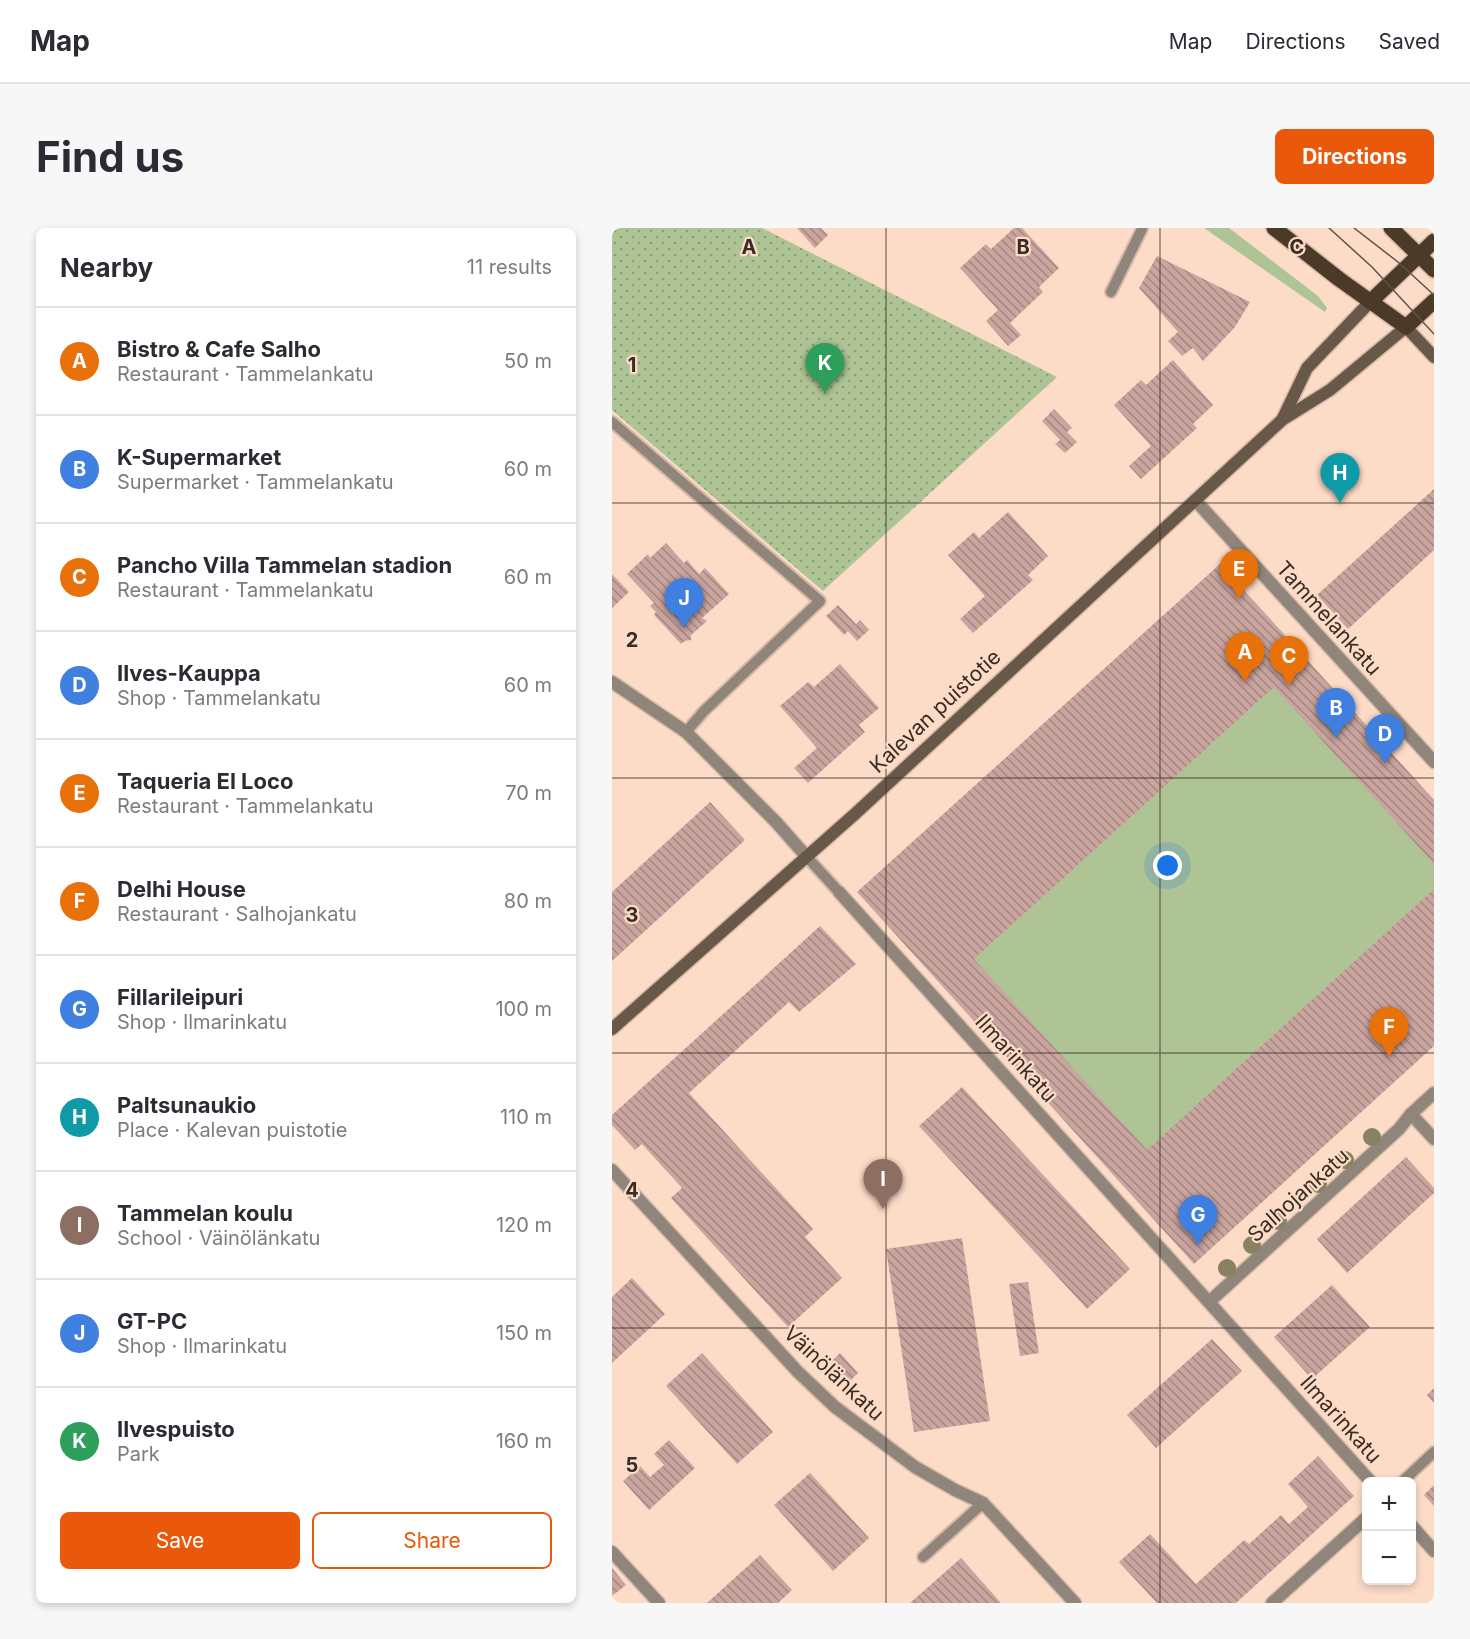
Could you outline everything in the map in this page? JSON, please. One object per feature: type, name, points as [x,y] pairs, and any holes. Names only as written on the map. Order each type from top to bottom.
[{"type":"main road","points":[[1274,228],[1406,327],[1434,357]]},
{"type":"main road","points":[[1391,228],[1434,270]]},
{"type":"main road","name":"Kalevan puistotie","points":[[1282,420],[1307,368],[1370,302],[1434,241]]},
{"type":"main road","name":"Kalevan puistotie","points":[[612,1029],[806,856],[1282,420],[1330,390],[1434,301]]},
{"type":"street","name":"Tammelankatu","points":[[1196,501],[1434,762]]},
{"type":"street","name":"Ilmarinkatu","points":[[612,682],[686,732],[776,822],[806,856]]},
{"type":"street","name":"Ilmarinkatu","points":[[839,892],[1366,1477]]},
{"type":"street","name":"Salhojankatu","points":[[1209,1302],[1399,1129],[1411,1114],[1434,1093]]},
{"type":"street","points":[[1411,1114],[1433,1139]]},
{"type":"street","name":"Väinölänkatu","points":[[612,1170],[798,1372],[835,1407],[915,1467],[983,1503],[1075,1603]]},
{"type":"street","points":[[1272,1603],[1362,1522]]},
{"type":"street","points":[[1416,1531],[1434,1551]]},
{"type":"street","points":[[612,1552],[659,1603]]},
{"type":"lane","points":[[1111,292],[1145,228]]},
{"type":"lane","points":[[612,422],[820,601],[704,711],[686,732]]},
{"type":"lane","name":"Ilmarinkatu","points":[[806,856],[839,892]]},
{"type":"lane","points":[[1407,1477],[1434,1452]]},
{"type":"lane","points":[[923,1557],[983,1503]]},
{"type":"green space","points":[[612,228],[762,228],[1057,377],[823,591],[612,410]]},
{"type":"green space","points":[[1204,228],[1229,228],[1318,296],[1327,308],[1325,312]]},
{"type":"green space","points":[[1253,600],[1434,800],[1434,980],[1161,1227],[891,928]]},
{"type":"building","points":[[797,228],[821,228],[828,235],[815,248]]},
{"type":"building","points":[[1014,228],[1022,228],[1059,268],[1039,287],[1043,292],[1010,323],[1021,335],[1008,346],[986,321],[998,310],[960,268],[986,244],[991,249]]},
{"type":"building","points":[[1157,256],[1250,302],[1235,327],[1203,361],[1193,348],[1182,356],[1168,341],[1178,332],[1139,288]]},
{"type":"building","points":[[1173,360],[1213,405],[1193,424],[1197,428],[1141,479],[1129,466],[1151,446],[1114,405],[1141,380],[1146,385]]},
{"type":"building","points":[[1054,409],[1072,428],[1067,432],[1077,442],[1065,453],[1055,444],[1060,440],[1042,421]]},
{"type":"building","points":[[1434,489],[1434,550],[1348,629],[1317,595]]},
{"type":"building","points":[[1008,512],[1048,556],[1028,575],[1033,580],[973,633],[960,619],[985,596],[948,555],[974,532],[979,538]]},
{"type":"building","points":[[666,543],[684,563],[687,560],[699,574],[705,568],[729,594],[702,618],[707,621],[691,635],[691,640],[681,644],[654,615],[656,612],[650,606],[654,603],[627,574],[648,554],[650,558]]},
{"type":"building","points":[[1220,564],[1434,800],[1434,864],[1274,687],[974,959],[1147,1150],[1434,889],[1434,1046],[1194,1264],[857,892]]},
{"type":"building","points":[[612,574],[629,592],[612,608]]},
{"type":"building","points":[[838,605],[856,624],[860,620],[869,630],[857,641],[848,631],[844,635],[826,616]]},
{"type":"building","points":[[840,664],[879,708],[859,725],[865,732],[808,783],[794,768],[817,748],[780,706],[808,682],[814,687]]},
{"type":"building","points":[[710,802],[745,840],[612,961],[612,892]]},
{"type":"building","points":[[820,926],[856,964],[799,1012],[789,1002],[689,1093],[813,1229],[805,1237],[842,1278],[788,1327],[671,1198],[682,1188],[642,1144],[635,1150],[612,1125],[612,1115]]},
{"type":"building","points":[[962,1087],[1130,1269],[1087,1309],[919,1126]]},
{"type":"building","points":[[1406,1157],[1434,1188],[1434,1193],[1347,1273],[1317,1239]]},
{"type":"building","points":[[962,1238],[990,1421],[914,1432],[886,1249]]},
{"type":"building","points":[[632,1278],[665,1314],[612,1363],[612,1297]]},
{"type":"building","points":[[1028,1282],[1039,1353],[1020,1356],[1009,1284]]},
{"type":"building","points":[[1332,1285],[1370,1327],[1312,1379],[1274,1337]]},
{"type":"building","points":[[1212,1339],[1242,1371],[1156,1448],[1127,1415]]},
{"type":"building","points":[[702,1353],[773,1432],[737,1464],[666,1386]]},
{"type":"building","points":[[840,1353],[858,1373],[849,1382],[831,1362]]},
{"type":"building","points":[[1434,1388],[1434,1403],[1427,1395]]},
{"type":"building","points":[[669,1440],[695,1468],[649,1510],[623,1481],[640,1466],[650,1477],[664,1465],[654,1454]]},
{"type":"building","points":[[1318,1456],[1354,1496],[1236,1603],[1157,1603],[1119,1562],[1150,1534],[1196,1584],[1244,1540],[1249,1544],[1281,1515],[1289,1524],[1308,1507],[1288,1484]]},
{"type":"building","points":[[810,1473],[869,1538],[833,1571],[774,1505]]},
{"type":"building","points":[[1434,1485],[1434,1506],[1424,1495]]},
{"type":"building","points":[[760,1555],[792,1590],[778,1603],[707,1603]]},
{"type":"building","points":[[961,1558],[1001,1603],[910,1603]]},
{"type":"building","points":[[612,1568],[626,1585],[612,1596]]},
{"type":"tram line","points":[[1329,228],[1372,267],[1434,334]]},
{"type":"tram line","points":[[1354,228],[1398,262],[1434,295]]},
{"type":"place","name":"Ilvespuisto","points":[[825,393]]},
{"type":"place","name":"Paltsunaukio","points":[[1340,503]]},
{"type":"place","name":"Taqueria El Loco","points":[[1239,599]]},
{"type":"place","name":"GT-PC","points":[[684,628]]},
{"type":"place","name":"Bistro & Cafe Salho","points":[[1245,682]]},
{"type":"place","name":"Pancho Villa Tammelan stadion","points":[[1289,686]]},
{"type":"place","name":"K-Supermarket","points":[[1336,738]]},
{"type":"place","name":"Ilves-Kauppa","points":[[1385,764]]},
{"type":"place","name":"Delhi House","points":[[1389,1057]]},
{"type":"place","name":"Tammelan koulu","points":[[883,1209]]},
{"type":"place","name":"Fillarileipuri","points":[[1198,1245]]}]
